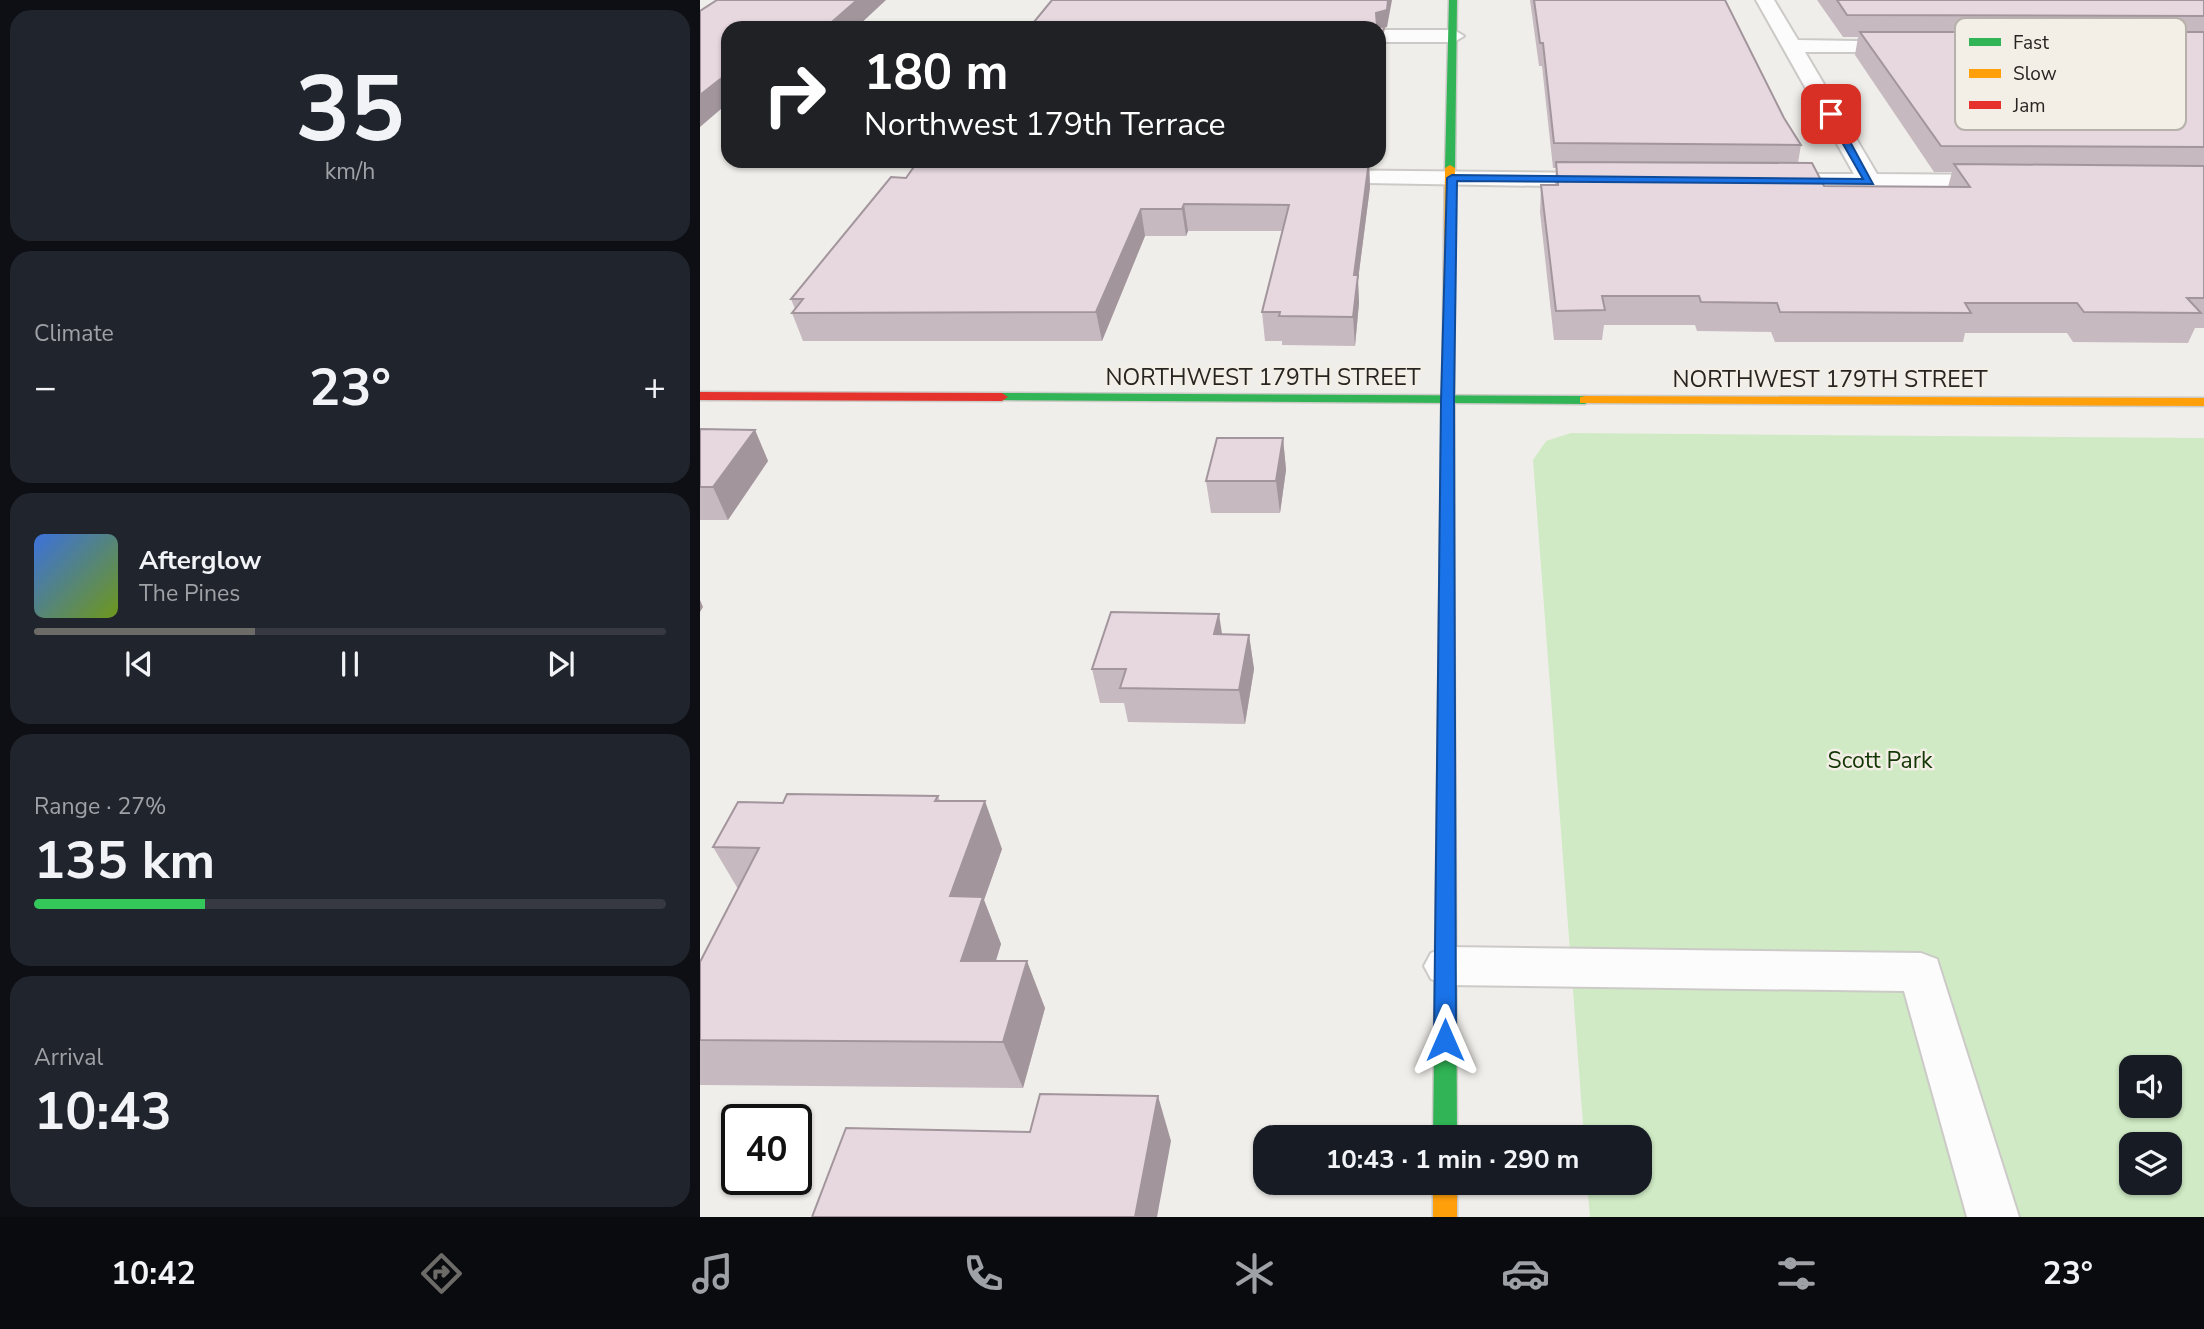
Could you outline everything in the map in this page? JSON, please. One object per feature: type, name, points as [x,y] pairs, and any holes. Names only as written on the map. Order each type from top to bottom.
[{"type":"street","points":[[1445,1125],[1447,401],[1453,0]]},
{"type":"street","points":[[1765,0],[1870,182]]},
{"type":"street","points":[[1386,36],[1454,36]]},
{"type":"street","points":[[1792,46],[1929,46]]},
{"type":"street","points":[[1298,177],[1633,180]]},
{"type":"street","points":[[1744,181],[2023,182]]},
{"type":"street","name":"NORTHWEST 179TH STREET","points":[[700,396],[2204,402]]},
{"type":"street","points":[[1445,1195],[1445,1217]]},
{"type":"lane","points":[[1446,966],[1921,972],[1993,1217]]},
{"type":"green space","name":"Scott Park","points":[[1571,433],[2204,438],[2204,1217],[1590,1217],[1588,1195],[1652,1195],[1652,1125],[1583,1125],[1533,460],[1546,441]]},
{"type":"building","points":[[717,0],[857,0],[833,21],[721,21],[721,78],[700,95],[700,11]]},
{"type":"building","points":[[1052,0],[1388,0],[1387,10],[1376,13],[1377,21],[1035,21]]},
{"type":"building","points":[[1534,0],[1725,0],[1784,118],[1801,145],[1554,143],[1543,43],[1540,43]]},
{"type":"building","points":[[1837,0],[2204,0],[2204,16],[1847,15]]},
{"type":"building","points":[[1860,32],[1955,32],[1955,130],[2186,130],[2186,32],[2204,32],[2204,147],[1941,146]]},
{"type":"building","points":[[1556,162],[1812,163],[1824,186],[1970,187],[1954,164],[2204,166],[2204,298],[2187,298],[2201,313],[2084,312],[2077,303],[1965,303],[1971,313],[1780,312],[1777,303],[1701,302],[1699,296],[1602,296],[1605,310],[1556,311],[1541,185],[1558,185]]},
{"type":"building","points":[[913,168],[1368,168],[1354,275],[1358,275],[1353,317],[1279,316],[1280,312],[1262,312],[1289,205],[1184,204],[1182,209],[1141,209],[1096,312],[792,313],[803,299],[791,299],[891,177],[906,178]]},
{"type":"building","points":[[700,429],[755,430],[713,487],[700,487]]},
{"type":"building","points":[[1217,438],[1283,438],[1276,481],[1206,481]]},
{"type":"building","points":[[1111,612],[1219,614],[1214,634],[1249,635],[1239,690],[1120,688],[1126,669],[1092,669]]},
{"type":"building","points":[[787,794],[938,796],[935,801],[985,801],[950,896],[983,897],[961,961],[1027,961],[1003,1042],[700,1040],[700,962],[759,848],[713,847],[738,802],[783,803]]},
{"type":"building","points":[[1040,1094],[1158,1096],[1135,1217],[812,1217],[846,1128],[1030,1132]]},
{"type":"traffic: fast","points":[[1450,168],[1453,0]]},
{"type":"traffic: fast","points":[[1002,397],[1585,400]]},
{"type":"traffic: fast","points":[[1445,1125],[1447,548]]},
{"type":"traffic: slow","points":[[1447,548],[1450,168]]},
{"type":"traffic: slow","points":[[1585,400],[2204,402]]},
{"type":"traffic: slow","points":[[1445,1195],[1445,1217]]},
{"type":"traffic: jam","points":[[700,396],[1002,397]]},
{"type":"route","points":[[1445,1040],[1447,401],[1452,178],[1870,182],[1831,114]]}]
